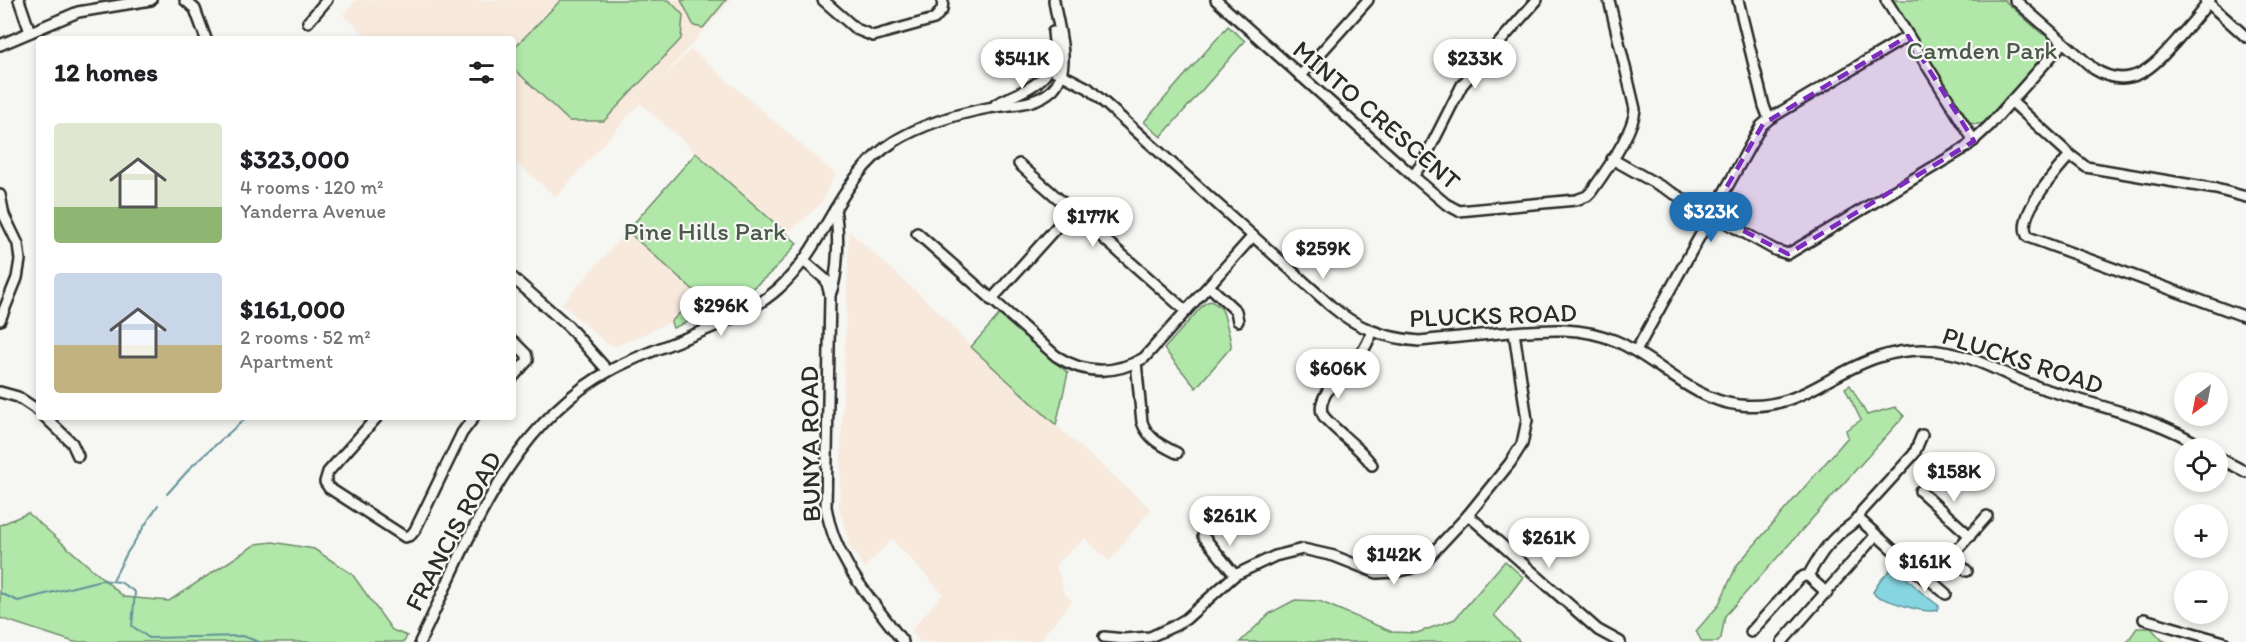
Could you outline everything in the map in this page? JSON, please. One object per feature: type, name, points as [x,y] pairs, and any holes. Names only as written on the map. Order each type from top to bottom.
[{"type":"street","points":[[19,0],[30,32]]},
{"type":"street","points":[[0,45],[78,12],[151,0]]},
{"type":"street","points":[[188,0],[195,9],[205,36]]},
{"type":"street","points":[[308,22],[327,0]]},
{"type":"street","points":[[823,0],[856,29],[873,36],[934,19],[942,10],[943,0]]},
{"type":"street","points":[[989,108],[1032,88],[1043,79],[1049,68],[1055,46],[1048,0]]},
{"type":"street","points":[[989,108],[1025,103],[1040,98],[1054,88],[1062,74],[1063,56],[1054,0]]},
{"type":"street","name":"MINTO CRESCENT","points":[[1216,0],[1450,208],[1466,210],[1582,199],[1591,192],[1630,128],[1635,109],[1609,0]]},
{"type":"street","points":[[1300,76],[1368,0]]},
{"type":"street","points":[[1413,176],[1423,162],[1462,85],[1537,0]]},
{"type":"street","points":[[1738,0],[1769,119]]},
{"type":"street","points":[[1886,0],[1974,141]]},
{"type":"street","points":[[2015,0],[2101,74],[2116,78],[2133,76],[2156,63],[2208,1],[2246,37]]},
{"type":"street","points":[[1636,351],[1758,131],[1769,119],[1908,36]]},
{"type":"street","points":[[1612,159],[1775,250],[1788,254],[1974,141],[2063,43]]},
{"type":"street","name":"PLUCKS ROAD","points":[[1049,68],[1088,88],[1346,318],[1372,332],[1419,341],[1553,329],[1581,331],[1609,339],[1636,351],[1707,397],[1746,405],[1790,400],[1879,357],[1905,351],[1928,350],[1950,353],[1987,364],[2029,384],[2166,428],[2188,438]]},
{"type":"street","points":[[2011,101],[2070,155],[2092,169],[2216,189],[2246,197]]},
{"type":"street","name":"FRANCIS ROAD","points":[[420,642],[494,491],[519,450],[557,409],[608,371],[752,308],[772,295],[805,262],[835,209],[864,167],[882,150],[930,124],[989,108]]},
{"type":"street","points":[[2070,155],[2038,193],[2023,235],[2246,317]]},
{"type":"street","points":[[1019,164],[1186,311]]},
{"type":"street","points":[[0,195],[4,215],[18,244],[20,260],[17,278],[0,320]]},
{"type":"street","name":"BUNYA ROAD","points":[[835,209],[837,222],[835,283],[831,295],[826,507],[828,523],[850,572],[903,642]]},
{"type":"street","points":[[992,300],[1071,211]]},
{"type":"street","points":[[917,233],[1056,356],[1081,368],[1110,371],[1144,358],[1253,236]]},
{"type":"street","points":[[805,262],[825,280],[831,295]]},
{"type":"street","points":[[516,281],[568,326],[608,371]]},
{"type":"street","points":[[1209,286],[1236,311],[1239,321]]},
{"type":"street","points":[[1372,332],[1362,351],[1325,394],[1321,403],[1323,416],[1364,453],[1372,465]]},
{"type":"street","points":[[1104,637],[1124,639],[1150,637],[1186,619],[1236,575],[1275,556],[1303,549],[1334,556],[1377,573],[1410,569],[1425,561],[1435,553],[1468,515],[1510,463],[1522,444],[1527,420],[1514,332]]},
{"type":"street","points":[[516,344],[526,354],[528,360],[516,374]]},
{"type":"street","points":[[1136,362],[1142,422],[1145,430],[1158,444],[1177,453]]},
{"type":"street","points":[[0,392],[18,397],[36,409]]},
{"type":"street","points":[[48,420],[72,443],[78,456]]},
{"type":"street","points":[[374,420],[328,472],[325,482],[329,488],[405,537],[411,535],[415,530],[462,433],[472,420]]},
{"type":"street","points":[[1751,632],[1799,579],[1808,576],[1819,557],[1839,534],[1859,519],[1862,511],[1914,454],[1922,435]]},
{"type":"street","points":[[2228,463],[2246,472]]},
{"type":"street","points":[[1920,491],[1970,536]]},
{"type":"street","points":[[1468,515],[1598,630],[1620,642]]},
{"type":"street","points":[[1930,580],[1987,516]]},
{"type":"street","points":[[1859,519],[1875,536],[1946,594]]},
{"type":"street","points":[[1203,536],[1236,575]]},
{"type":"street","points":[[1782,642],[1875,536]]},
{"type":"street","points":[[1951,557],[1967,571]]},
{"type":"street","points":[[1808,576],[1827,592]]},
{"type":"street","points":[[2144,619],[2224,642]]},
{"type":"highlighted area","points":[[1908,36],[1974,141],[1788,254],[1711,214],[1763,124]]},
{"type":"shaded area","points":[[356,0],[730,0],[658,83],[691,49],[835,174],[821,204],[787,233],[640,103],[556,197],[516,163],[516,36],[368,36],[343,15]]},
{"type":"shaded area","points":[[627,231],[698,294],[671,322],[617,346],[606,343],[562,304]]},
{"type":"shaded area","points":[[849,231],[938,311],[971,347],[1151,509],[1109,561],[1085,538],[1056,564],[1064,593],[1072,601],[1038,642],[920,642],[911,630],[943,594],[892,539],[864,568],[849,545],[839,506]]},
{"type":"green space","points":[[561,0],[669,0],[683,15],[681,39],[604,121],[569,121],[516,71],[516,46]]},
{"type":"green space","points":[[681,0],[726,0],[703,28],[694,26]]},
{"type":"green space","name":"Camden Park","points":[[1892,0],[2004,0],[2041,33],[2050,38],[2051,47],[1988,120],[1973,124],[1965,119]]},
{"type":"green space","points":[[1228,26],[1245,41],[1161,137],[1144,122]]},
{"type":"green space","name":"Pine Hills Park","points":[[696,153],[797,243],[770,274],[742,295],[673,328],[671,322],[698,294],[627,231]]},
{"type":"green space","points":[[1210,301],[1222,310],[1231,347],[1196,388],[1164,349],[1205,303]]},
{"type":"green space","points":[[999,315],[1068,373],[1056,425],[971,347]]},
{"type":"green space","points":[[1850,385],[1867,415],[1895,407],[1904,416],[1725,616],[1721,638],[1718,642],[1702,642],[1696,631],[1718,606],[1737,565],[1848,437],[1846,430],[1861,420],[1845,388]]},
{"type":"green space","points":[[28,513],[124,597],[169,601],[256,544],[273,542],[314,549],[352,574],[392,630],[407,636],[404,642],[74,642],[0,618],[0,525]]},
{"type":"green space","points":[[1505,561],[1523,577],[1494,615],[1520,642],[1240,642],[1270,613],[1295,600],[1319,601],[1392,632],[1417,633],[1455,619]]},
{"type":"green space","points":[[2137,628],[2151,628],[2167,642],[2127,642]]},
{"type":"water","points":[[1891,569],[1897,569],[1939,606],[1938,610],[1916,609],[1876,596],[1873,592]]},
{"type":"waterway","points":[[167,494],[193,465],[244,420]]},
{"type":"waterway","points":[[113,580],[127,553],[158,505]]},
{"type":"waterway","points":[[0,593],[18,601],[101,580],[120,582],[135,592],[132,626],[149,638],[243,636],[259,642]]}]
